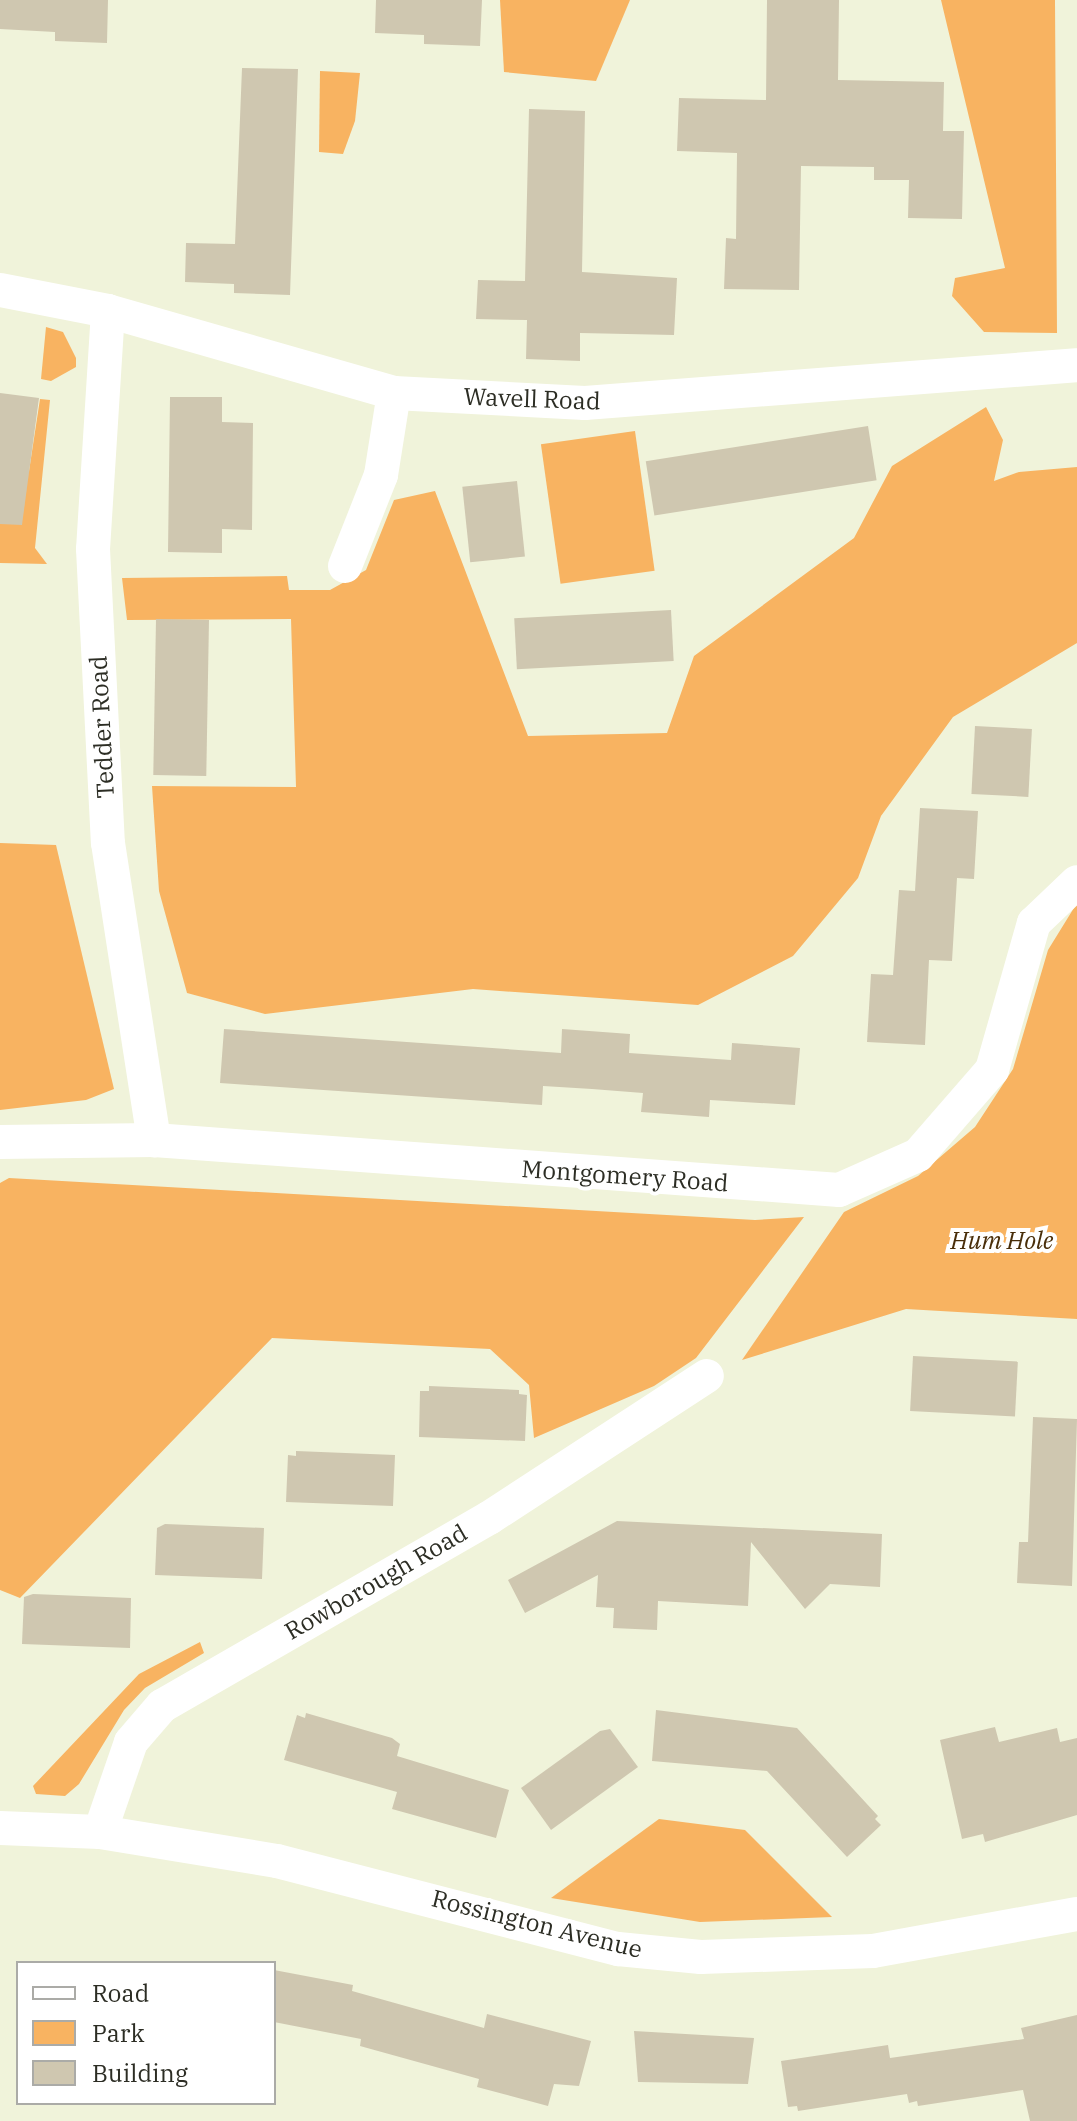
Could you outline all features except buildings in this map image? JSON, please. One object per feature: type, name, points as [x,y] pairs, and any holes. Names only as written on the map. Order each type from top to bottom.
[{"type":"street","name":"Wavell Road","points":[[0,290],[108,311],[394,393],[585,403],[1077,365]]},
{"type":"street","name":"Tedder Road","points":[[108,311],[93,549],[108,843],[154,1140]]},
{"type":"street","points":[[345,566],[381,475],[394,393]]},
{"type":"street","name":"Montgomery Road","points":[[0,1142],[154,1140],[839,1190],[918,1155],[992,1070],[1034,923],[1077,882]]},
{"type":"street","name":"Rowborough Road","points":[[100,1832],[131,1742],[162,1706],[489,1518],[707,1376]]},
{"type":"street","name":"Rossington Avenue","points":[[0,1828],[100,1832],[277,1861],[618,1949],[701,1957],[873,1951],[1077,1914]]},
{"type":"green space","points":[[500,0],[630,0],[596,81],[504,72]]},
{"type":"green space","points":[[941,0],[1055,0],[1057,333],[984,332],[952,296],[955,278],[1005,268]]},
{"type":"green space","points":[[320,71],[360,73],[355,121],[343,154],[319,152]]},
{"type":"green space","points":[[46,327],[63,332],[76,358],[76,367],[51,381],[41,379]]},
{"type":"green space","points":[[40,399],[50,400],[35,548],[47,564],[0,563],[0,468],[29,471]]},
{"type":"green space","points":[[986,407],[1003,440],[994,481],[1019,472],[1077,467],[1077,643],[953,717],[881,816],[858,878],[793,956],[698,1005],[473,989],[265,1014],[187,993],[159,891],[152,786],[296,787],[291,619],[127,620],[122,578],[287,576],[289,590],[330,590],[366,570],[394,500],[435,491],[528,736],[667,733],[694,656],[854,538],[892,466]]},
{"type":"green space","points":[[635,431],[655,571],[561,584],[541,444]]},
{"type":"green space","points":[[0,843],[56,845],[114,1089],[86,1100],[0,1110]]},
{"type":"green space","name":"Hum Hole","points":[[1077,903],[1077,1319],[906,1309],[742,1360],[844,1212],[918,1176],[975,1127],[1013,1069],[1048,950]]},
{"type":"green space","points":[[9,1178],[755,1220],[804,1217],[696,1358],[654,1386],[534,1438],[529,1385],[490,1349],[272,1338],[20,1598],[0,1590],[0,1183]]},
{"type":"green space","points":[[200,1642],[204,1653],[145,1688],[124,1710],[79,1784],[65,1796],[36,1794],[33,1786],[139,1674]]},
{"type":"green space","points":[[659,1819],[745,1830],[832,1917],[700,1922],[551,1898]]}]
